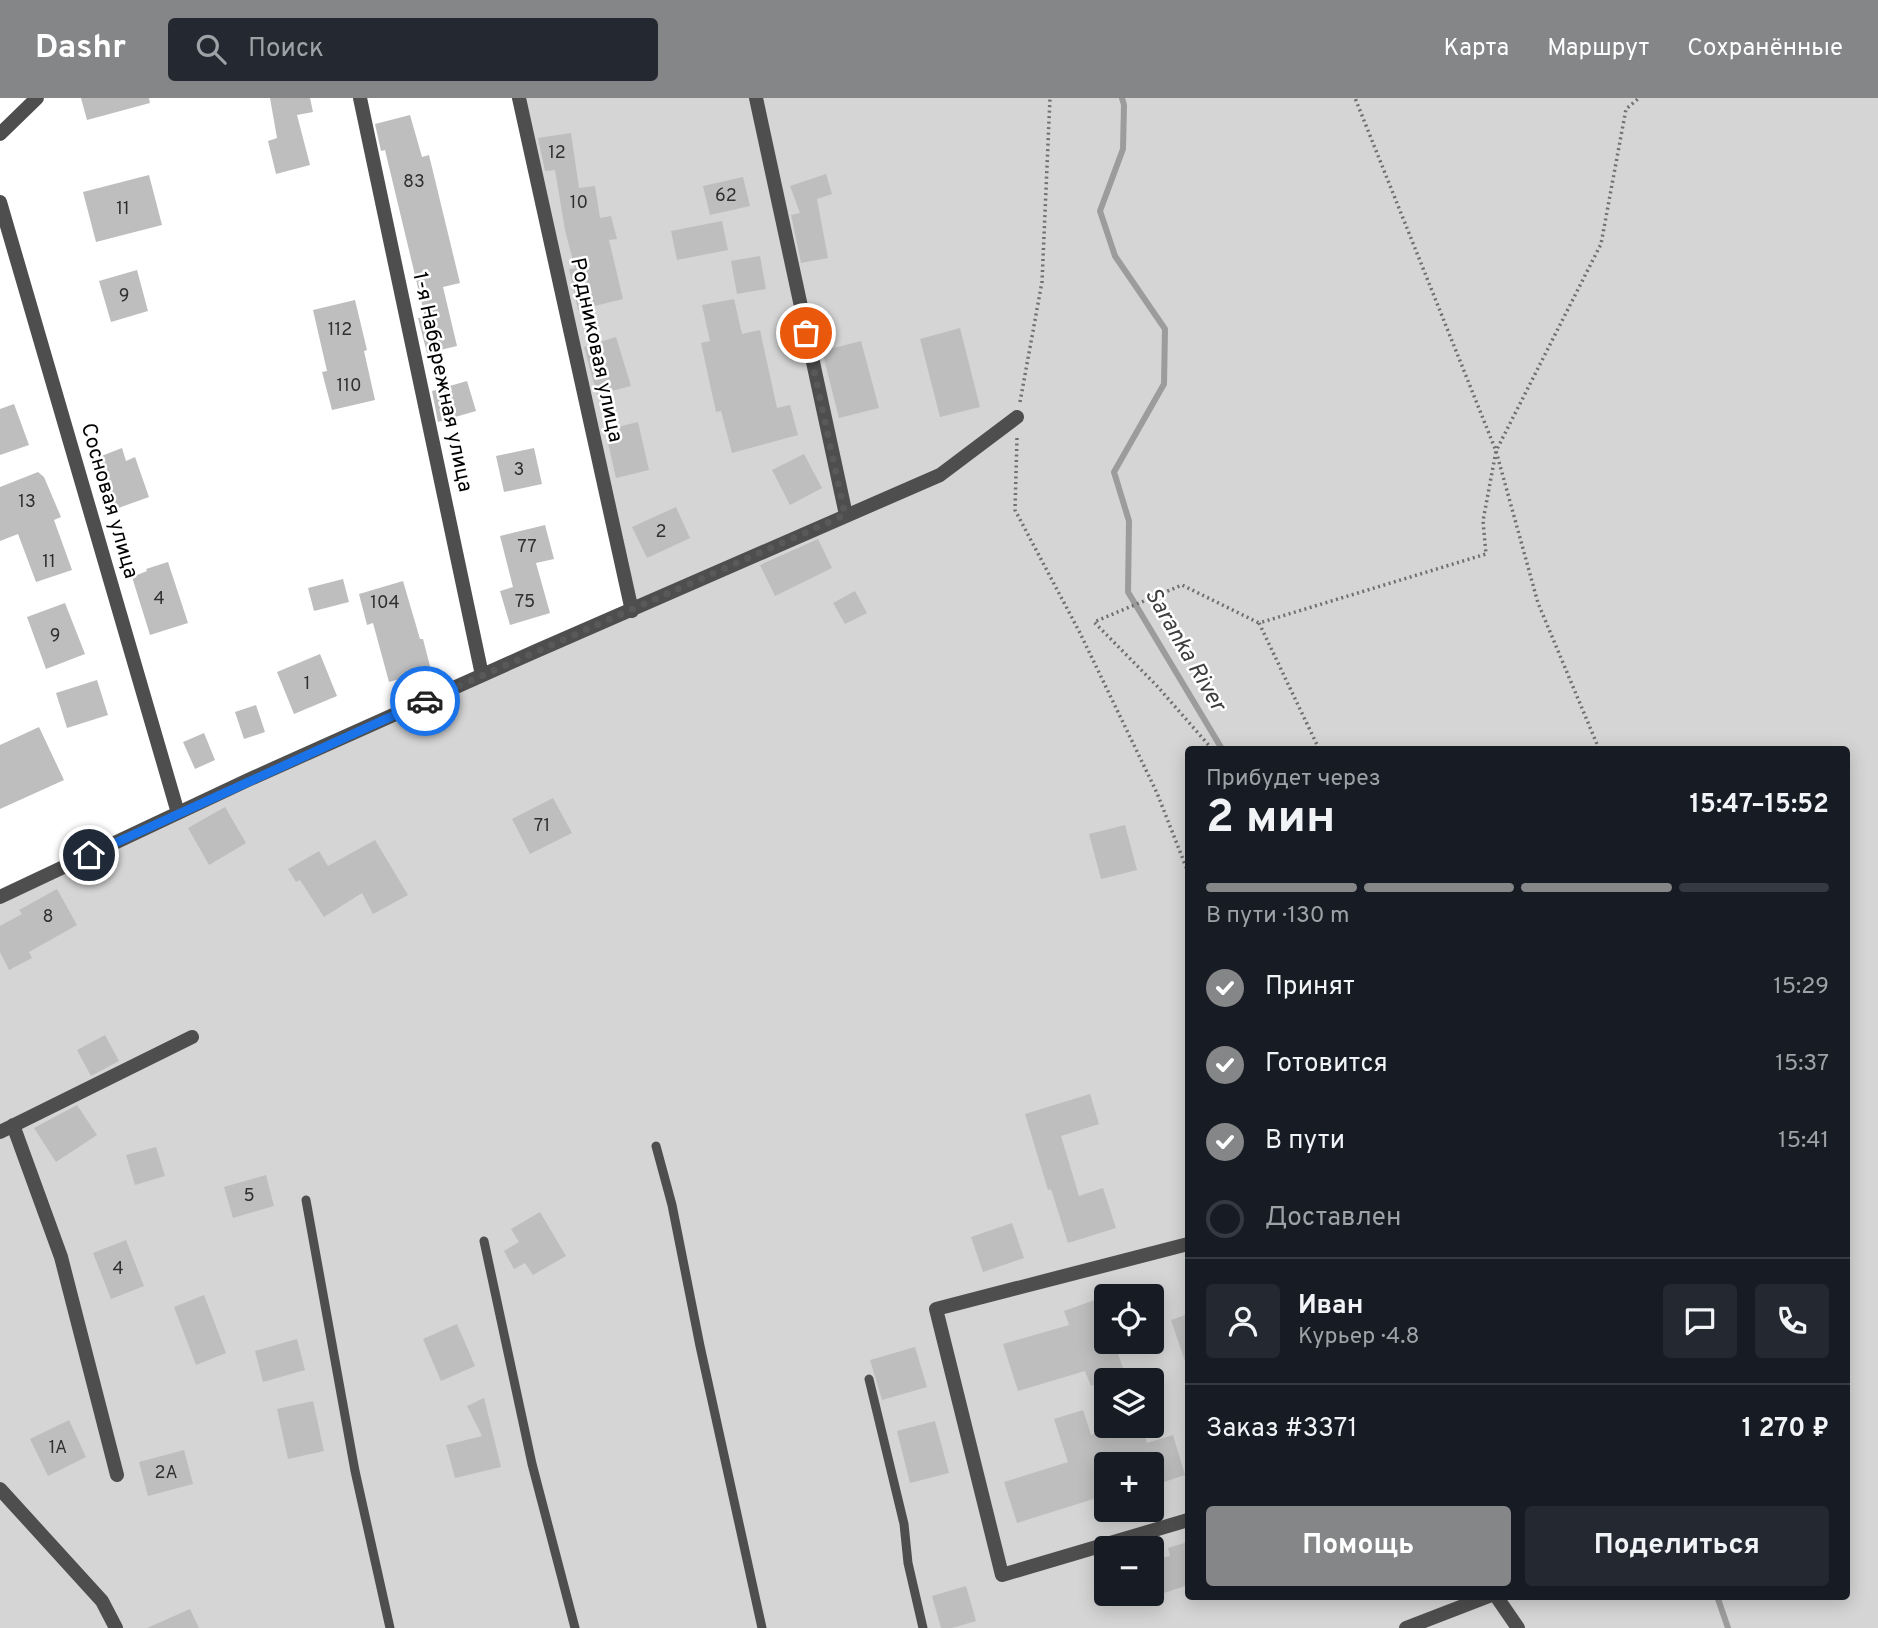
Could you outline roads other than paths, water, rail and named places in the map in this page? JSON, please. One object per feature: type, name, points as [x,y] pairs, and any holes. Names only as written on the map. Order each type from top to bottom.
[{"type":"street","points":[[0,134],[37,98]]},
{"type":"street","name":"1-я Набережная улица","points":[[360,98],[482,675]]},
{"type":"street","name":"Родниковая улица","points":[[519,98],[632,611]]},
{"type":"street","points":[[756,98],[845,515]]},
{"type":"street","name":"Сосновая улица","points":[[0,202],[178,813]]},
{"type":"street","points":[[0,897],[482,675],[940,475],[1017,416]]},
{"type":"street","points":[[117,1475],[61,1257],[6,1128],[192,1037]]},
{"type":"street","points":[[1185,1245],[936,1309],[1002,1575],[1185,1521]]},
{"type":"street","points":[[0,1489],[102,1601],[116,1628]]},
{"type":"street","points":[[1406,1628],[1479,1600]]},
{"type":"street","points":[[1499,1600],[1518,1628]]},
{"type":"lane","points":[[656,1146],[672,1205],[762,1628]]},
{"type":"lane","points":[[306,1200],[355,1471],[390,1628]]},
{"type":"lane","points":[[484,1241],[532,1464],[575,1628]]},
{"type":"lane","points":[[869,1379],[904,1524],[908,1563],[923,1628]]},
{"type":"waterway","name":"Saranka River","points":[[1122,98],[1123,149],[1100,211],[1115,256],[1165,329],[1164,384],[1114,472],[1129,521],[1128,592],[1220,746]]},
{"type":"waterway","name":"Saranka River","points":[[1718,1600],[1728,1628]]}]
